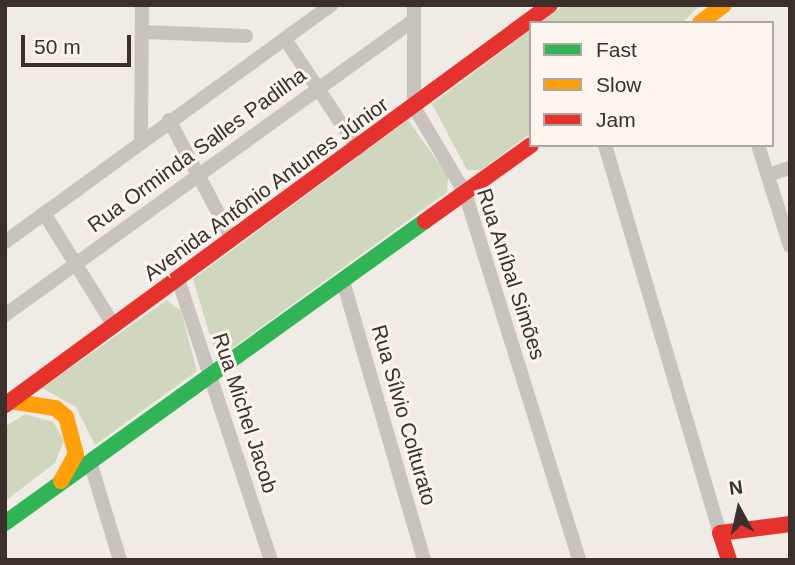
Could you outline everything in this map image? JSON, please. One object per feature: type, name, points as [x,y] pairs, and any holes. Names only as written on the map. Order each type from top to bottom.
[{"type":"main road","name":"Avenida Antônio Antunes Júnior","points":[[8,403],[358,149],[550,5]]},
{"type":"main road","points":[[5,523],[91,465],[529,146]]},
{"type":"main road","points":[[8,403],[55,408],[66,417],[76,454],[58,486]]},
{"type":"main road","points":[[729,560],[720,533],[790,524]]},
{"type":"street","points":[[141,141],[142,5]]},
{"type":"street","points":[[5,242],[169,120],[331,5]]},
{"type":"street","points":[[414,13],[414,107]]},
{"type":"street","name":"Rua Orminda Salles Padilha","points":[[5,315],[199,177],[414,13]]},
{"type":"street","points":[[142,32],[246,36]]},
{"type":"street","points":[[285,39],[358,149]]},
{"type":"street","name":"Rua Aníbal Simões","points":[[414,107],[465,193],[579,560]]},
{"type":"street","points":[[169,120],[232,239]]},
{"type":"street","points":[[606,147],[720,533]]},
{"type":"street","points":[[759,147],[790,246]]},
{"type":"street","points":[[768,174],[790,168]]},
{"type":"street","points":[[44,214],[114,326]]},
{"type":"street","name":"Rua Michel Jacob","points":[[178,279],[213,376],[271,560]]},
{"type":"street","name":"Rua Sílvio Colturato","points":[[343,281],[424,560]]},
{"type":"street","points":[[91,465],[120,560]]},
{"type":"green space","points":[[564,5],[700,5],[684,21],[543,21]]},
{"type":"green space","points":[[529,31],[529,134],[481,170],[467,170],[432,104]]},
{"type":"green space","points":[[408,120],[448,176],[447,192],[227,352],[215,352],[193,279]]},
{"type":"green space","points":[[167,300],[181,311],[197,371],[95,445],[76,407],[42,388]]},
{"type":"green space","points":[[25,414],[53,422],[64,440],[55,463],[5,501],[5,427]]},
{"type":"traffic: fast","points":[[5,523],[425,221]]},
{"type":"traffic: slow","points":[[703,21],[724,5]]},
{"type":"traffic: slow","points":[[10,401],[55,408],[66,417],[76,454],[61,481]]},
{"type":"traffic: jam","points":[[5,405],[550,5]]},
{"type":"traffic: jam","points":[[425,221],[529,146]]},
{"type":"traffic: jam","points":[[729,560],[720,533],[790,524]]}]
